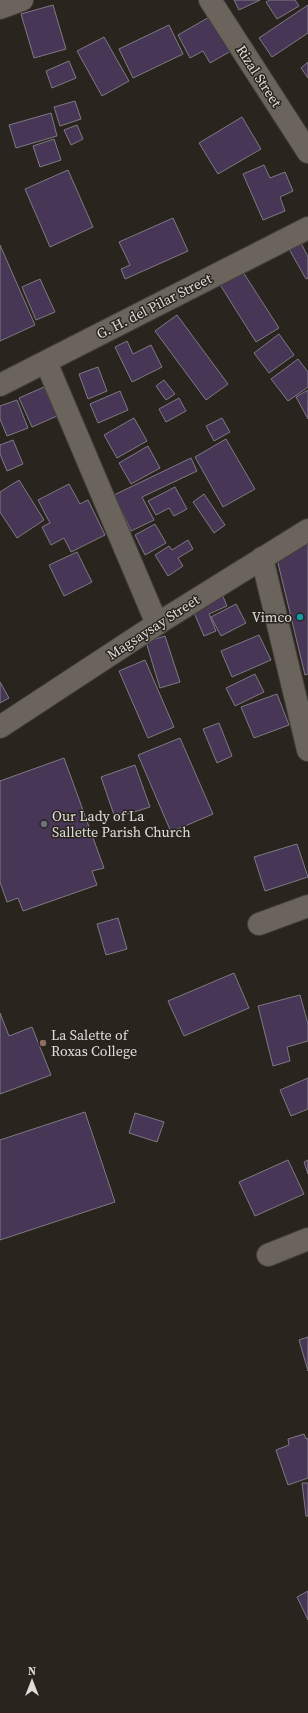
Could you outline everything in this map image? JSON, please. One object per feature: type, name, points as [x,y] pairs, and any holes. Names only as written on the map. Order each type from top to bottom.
[{"type":"street","points":[[0,8],[22,0]]},
{"type":"street","name":"Rizal Street","points":[[210,0],[308,152]]},
{"type":"street","name":"G. H. del Pilar Street","points":[[0,385],[308,228]]},
{"type":"street","points":[[46,362],[157,624]]},
{"type":"street","name":"Magsaysay Street","points":[[0,727],[157,624],[308,530]]},
{"type":"street","points":[[262,558],[308,750]]},
{"type":"street","points":[[259,924],[308,906]]},
{"type":"street","points":[[268,1255],[308,1239]]},
{"type":"building","points":[[234,0],[260,0],[239,10]]},
{"type":"building","points":[[270,0],[295,0],[299,6],[277,19],[266,2]]},
{"type":"building","points":[[53,5],[66,49],[34,58],[21,14]]},
{"type":"building","points":[[308,5],[308,33],[272,57],[259,38]]},
{"type":"building","points":[[211,16],[231,51],[210,63],[203,51],[190,58],[178,35]]},
{"type":"building","points":[[169,25],[183,54],[133,78],[119,49]]},
{"type":"building","points":[[104,37],[129,81],[102,96],[77,51]]},
{"type":"building","points":[[69,61],[76,78],[52,88],[46,71]]},
{"type":"building","points":[[308,62],[308,78],[301,68]]},
{"type":"building","points":[[75,101],[81,119],[60,126],[54,107]]},
{"type":"building","points":[[51,113],[57,136],[16,148],[9,125]]},
{"type":"building","points":[[242,117],[261,149],[218,174],[199,143]]},
{"type":"building","points":[[77,125],[83,139],[71,145],[64,130]]},
{"type":"building","points":[[54,139],[61,160],[40,167],[33,146]]},
{"type":"building","points":[[264,165],[270,178],[285,172],[293,191],[280,197],[285,211],[263,220],[243,174]]},
{"type":"building","points":[[68,170],[93,227],[50,247],[25,189]]},
{"type":"building","points":[[173,218],[188,251],[125,279],[121,269],[130,265],[119,242]]},
{"type":"building","points":[[301,243],[308,257],[308,278],[306,279],[289,249]]},
{"type":"building","points":[[0,245],[35,325],[0,341]]},
{"type":"building","points":[[241,269],[279,328],[256,342],[219,283]]},
{"type":"building","points":[[40,279],[55,312],[36,320],[22,287]]},
{"type":"building","points":[[177,315],[228,384],[206,400],[155,331]]},
{"type":"building","points":[[279,334],[294,355],[269,373],[254,353]]},
{"type":"building","points":[[127,341],[133,354],[151,345],[162,367],[132,382],[115,347]]},
{"type":"building","points":[[298,359],[308,372],[308,387],[288,401],[271,379]]},
{"type":"building","points":[[98,367],[107,391],[88,399],[79,374]]},
{"type":"building","points":[[164,380],[175,394],[166,400],[156,386]]},
{"type":"building","points":[[44,387],[57,416],[32,427],[19,398]]},
{"type":"building","points":[[308,390],[308,419],[296,397]]},
{"type":"building","points":[[120,391],[128,410],[98,423],[90,404]]},
{"type":"building","points":[[179,398],[186,411],[166,422],[159,409]]},
{"type":"building","points":[[17,400],[28,428],[7,436],[0,419],[0,406]]},
{"type":"building","points":[[134,418],[147,441],[117,458],[104,435]]},
{"type":"building","points":[[222,418],[230,432],[214,441],[206,426]]},
{"type":"building","points":[[226,439],[255,489],[223,507],[195,457]]},
{"type":"building","points":[[13,440],[23,464],[7,471],[0,454],[0,445]]},
{"type":"building","points":[[148,446],[160,468],[131,484],[119,463]]},
{"type":"building","points":[[191,458],[197,471],[142,497],[154,520],[131,531],[114,495]]},
{"type":"building","points":[[19,480],[44,520],[17,538],[0,512],[0,492]]},
{"type":"building","points":[[69,484],[80,504],[88,500],[105,535],[71,552],[64,538],[51,545],[42,527],[50,523],[38,500]]},
{"type":"building","points":[[175,487],[187,509],[174,516],[169,508],[156,515],[148,501]]},
{"type":"building","points":[[204,494],[225,525],[214,533],[193,502]]},
{"type":"building","points":[[155,524],[166,543],[145,555],[135,535]]},
{"type":"building","name":"Vimco","points":[[308,539],[308,674],[305,675],[277,559]]},
{"type":"building","points":[[188,540],[193,549],[178,558],[183,566],[168,576],[155,555],[169,546],[172,550]]},
{"type":"building","points":[[77,552],[92,582],[64,596],[49,565]]},
{"type":"building","points":[[222,594],[227,606],[209,614],[216,631],[204,636],[192,608]]},
{"type":"building","points":[[236,604],[246,623],[221,636],[211,617]]},
{"type":"building","points":[[259,635],[271,660],[232,677],[221,651]]},
{"type":"building","points":[[165,636],[180,682],[160,688],[146,642]]},
{"type":"building","points":[[145,660],[174,727],[148,738],[119,671]]},
{"type":"building","points":[[255,674],[264,692],[235,706],[226,688]]},
{"type":"building","points":[[0,682],[9,698],[0,703]]},
{"type":"building","points":[[277,694],[289,725],[254,738],[241,707]]},
{"type":"building","points":[[219,723],[232,756],[217,763],[203,729]]},
{"type":"building","points":[[180,738],[213,814],[171,832],[138,755]]},
{"type":"building","name":"Our Lady of La Sallette Parish Church","points":[[64,758],[104,868],[92,871],[97,885],[23,911],[18,898],[7,902],[0,882],[0,781]]},
{"type":"building","points":[[135,765],[150,807],[115,818],[101,777]]},
{"type":"building","points":[[297,844],[308,877],[265,891],[254,857]]},
{"type":"building","points":[[118,918],[127,949],[106,955],[97,924]]},
{"type":"building","points":[[234,973],[249,1008],[184,1036],[168,1001]]},
{"type":"building","points":[[300,995],[308,1024],[308,1041],[287,1047],[290,1061],[273,1066],[258,1006]]},
{"type":"building","points":[[0,1013],[9,1036],[32,1027],[51,1075],[0,1094]]},
{"type":"building","points":[[308,1078],[308,1109],[291,1116],[280,1090]]},
{"type":"building","points":[[85,1112],[115,1202],[0,1240],[0,1140]]},
{"type":"building","points":[[135,1113],[164,1122],[157,1142],[129,1133]]},
{"type":"building","points":[[288,1160],[304,1194],[255,1216],[239,1182]]},
{"type":"building","points":[[308,1160],[308,1174],[304,1162]]},
{"type":"building","points":[[308,1337],[308,1371],[299,1340]]},
{"type":"building","points":[[304,1434],[306,1439],[308,1438],[308,1478],[288,1485],[276,1450],[289,1445],[288,1439]]},
{"type":"building","points":[[302,1483],[308,1483],[308,1516],[306,1516]]},
{"type":"building","points":[[308,1591],[308,1620],[297,1597]]},
{"type":"place","name":"Vimco","points":[[300,617]]},
{"type":"place","name":"Our Lady of La Sallette Parish Church","points":[[44,824]]},
{"type":"place","name":"La Salette of Roxas College","points":[[43,1043]]}]
